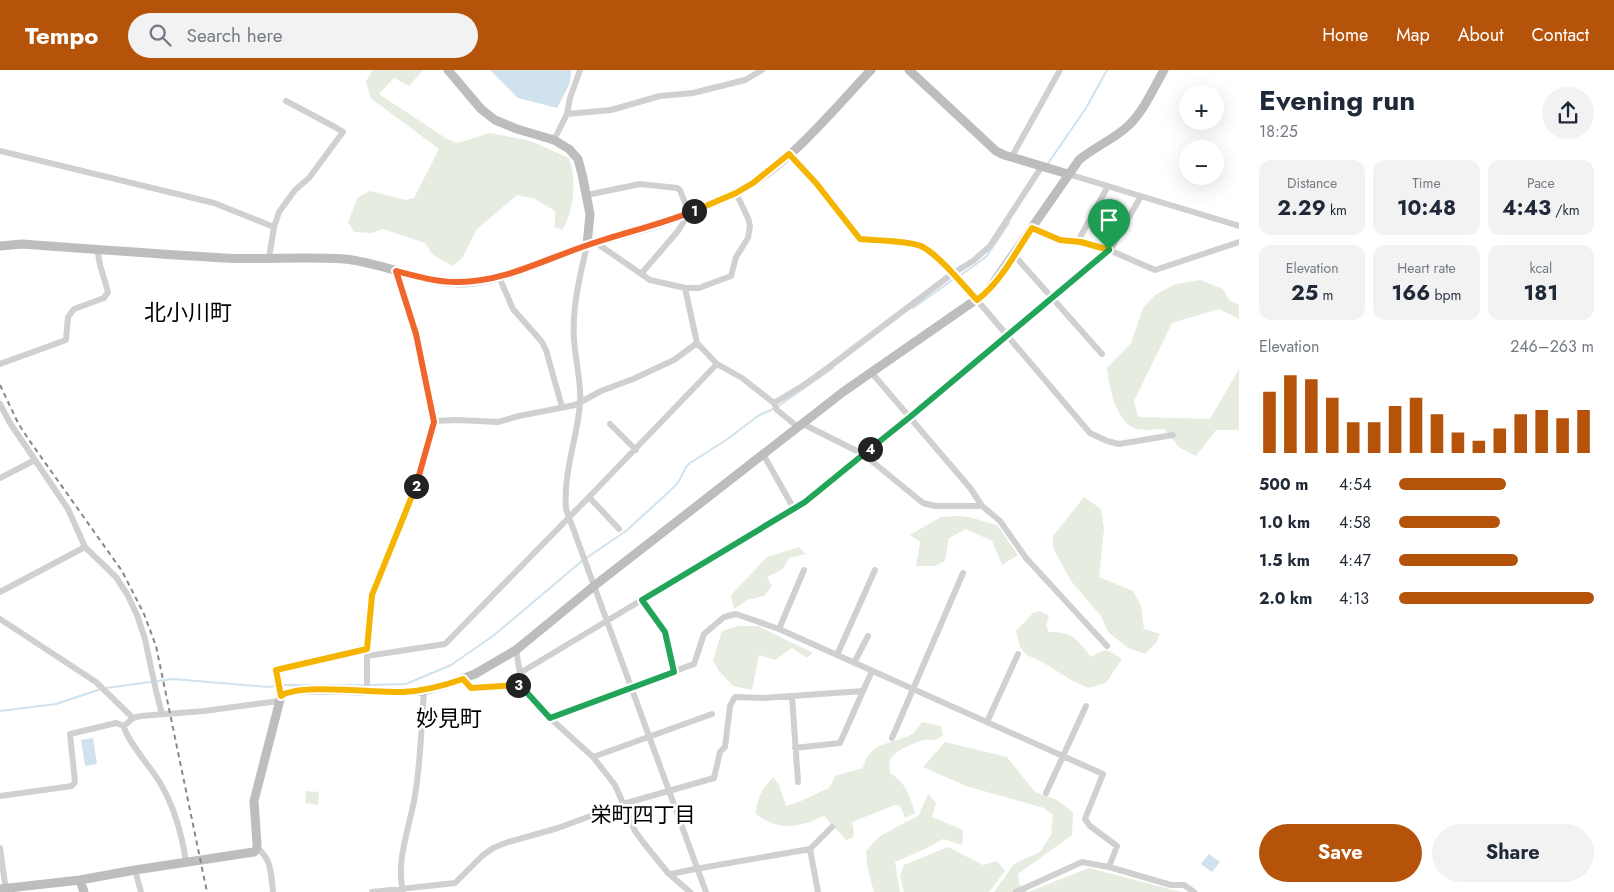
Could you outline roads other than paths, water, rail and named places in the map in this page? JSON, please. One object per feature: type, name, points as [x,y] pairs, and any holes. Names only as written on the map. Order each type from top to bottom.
[{"type":"street","points":[[448,70],[480,108],[495,120],[554,140],[569,149],[578,159],[590,214],[591,244],[577,287],[573,316],[580,402],[566,478],[565,499],[569,518],[706,892]]},
{"type":"street","points":[[554,140],[566,114],[580,70]]},
{"type":"street","points":[[566,114],[611,110],[660,96],[693,93],[745,80],[762,70]]},
{"type":"street","points":[[0,246],[22,244],[97,248],[225,258],[343,259],[370,263],[441,281],[474,282],[499,277],[591,244],[652,227],[736,193],[753,183],[789,154],[815,130],[871,70]]},
{"type":"street","points":[[909,70],[996,151],[1011,158],[1239,226]]},
{"type":"street","points":[[1011,158],[1060,70]]},
{"type":"street","points":[[124,726],[133,718],[204,711],[280,699],[292,691],[424,690],[463,679],[516,650],[594,586],[763,454],[871,372],[977,300],[992,287],[1079,160],[1089,151],[1116,136],[1128,126],[1140,112],[1164,70]]},
{"type":"street","points":[[270,258],[274,227],[279,212],[294,190],[309,178],[343,132],[286,101]]},
{"type":"street","points":[[0,151],[214,203],[274,227]]},
{"type":"street","points":[[789,154],[816,183],[860,239],[921,246],[952,274],[977,300],[1090,433],[1107,441],[1120,444],[1173,435]]},
{"type":"street","points":[[774,403],[829,367],[952,274],[973,261],[990,246],[1042,166]]},
{"type":"street","points":[[587,195],[640,184],[677,188],[680,190],[689,213]]},
{"type":"street","points":[[1078,241],[1108,186]]},
{"type":"street","points":[[591,244],[650,280],[685,288],[699,288],[731,276],[736,256],[748,238],[750,226],[748,218],[736,193]]},
{"type":"street","points":[[520,673],[805,502],[910,417],[1109,250],[1123,230],[1141,196]]},
{"type":"street","points":[[641,274],[678,231],[689,213]]},
{"type":"street","points":[[1032,228],[1060,240],[1078,241],[1109,250],[1155,270],[1239,242]]},
{"type":"street","points":[[0,364],[66,340],[68,317],[74,309],[104,298],[108,292],[97,248]]},
{"type":"street","points":[[1014,255],[1102,354]]},
{"type":"street","points":[[367,691],[367,653],[372,595],[420,477],[434,422],[416,334],[396,271]]},
{"type":"street","points":[[499,277],[513,309],[542,342],[546,350],[562,407]]},
{"type":"street","points":[[685,288],[697,343],[717,364],[742,378],[774,403],[778,410],[801,426],[863,454],[923,503],[935,506],[982,506]]},
{"type":"street","points":[[434,422],[458,420],[498,422],[580,402],[601,391],[633,380],[674,360],[697,343]]},
{"type":"street","points":[[0,848],[4,890],[80,880],[254,852],[257,848],[254,801],[280,699],[276,670],[367,653],[445,644],[636,450],[717,364]]},
{"type":"street","points":[[871,372],[971,489],[982,506],[1000,521],[1026,558],[1107,646]]},
{"type":"street","points":[[0,404],[10,423],[68,509],[84,547],[116,577],[137,615],[150,655],[152,677],[162,714]]},
{"type":"street","points":[[610,424],[636,450]]},
{"type":"street","points":[[763,454],[794,509]]},
{"type":"street","points":[[0,478],[35,460]]},
{"type":"street","points":[[589,497],[619,528]]},
{"type":"street","points":[[0,592],[84,547]]},
{"type":"street","points":[[779,629],[804,570]]},
{"type":"street","points":[[837,655],[875,570]]},
{"type":"street","points":[[892,738],[963,574]]},
{"type":"street","points":[[642,600],[665,632],[674,672]]},
{"type":"street","points":[[550,718],[694,664],[704,634],[724,617],[736,614],[779,629],[1103,774],[1085,819],[1090,826],[1117,846],[1109,867]]},
{"type":"street","points":[[0,619],[96,682],[133,718]]},
{"type":"street","points":[[854,663],[868,636]]},
{"type":"street","points":[[516,650],[520,685],[550,718],[593,757],[615,784],[622,804],[643,842],[671,874],[690,892]]},
{"type":"street","points":[[986,722],[1018,654]]},
{"type":"street","points":[[795,748],[840,743],[872,671]]},
{"type":"street","points":[[463,679],[471,688],[520,685]]},
{"type":"street","points":[[402,891],[400,869],[404,840],[415,792],[424,690]]},
{"type":"street","points":[[372,892],[402,891],[455,883],[482,856],[493,848],[558,828],[622,804],[714,778],[720,752],[725,747],[730,706],[735,697],[863,692]]},
{"type":"street","points":[[792,696],[798,782]]},
{"type":"street","points":[[1046,793],[1086,706]]},
{"type":"street","points":[[593,757],[712,714]]},
{"type":"street","points":[[0,796],[72,786],[75,782],[70,734],[116,723],[124,726]]},
{"type":"street","points":[[124,726],[127,736],[148,765],[168,800],[184,846],[186,862]]},
{"type":"street","points":[[671,874],[810,849],[832,827]]},
{"type":"street","points":[[257,848],[263,852],[269,862],[273,892]]},
{"type":"street","points":[[810,849],[818,892]]},
{"type":"street","points":[[1016,892],[1082,862],[1109,867],[1171,885],[1184,885],[1194,892]]},
{"type":"street","points":[[135,870],[141,892]]},
{"type":"street","points":[[80,880],[84,892]]},
{"type":"water","points":[[490,70],[571,70],[570,83],[557,108],[518,98]]},
{"type":"water","points":[[93,738],[97,764],[85,766],[81,740]]},
{"type":"water","points":[[1209,854],[1220,862],[1212,872],[1201,864]]},
{"type":"waterway","points":[[1047,165],[1086,108],[1107,70]]},
{"type":"waterway","points":[[958,277],[986,257],[1009,223]]},
{"type":"waterway","points":[[913,308],[954,279]]},
{"type":"waterway","points":[[777,407],[833,368]]},
{"type":"waterway","points":[[370,685],[406,684],[451,665],[493,636],[582,561],[626,531],[674,487],[690,463],[726,440],[758,416],[773,409]]},
{"type":"waterway","points":[[106,688],[173,679],[268,687],[285,685],[365,685]]},
{"type":"waterway","points":[[0,711],[56,704],[101,689]]},
{"type":"railway","points":[[0,385],[18,423],[122,571],[144,614],[156,646],[207,892]]},
{"type":"district","name":"北小川町","points":[[188,312]]},
{"type":"district","name":"妙見町","points":[[449,718]]},
{"type":"district","name":"栄町四丁目","points":[[643,815]]}]
